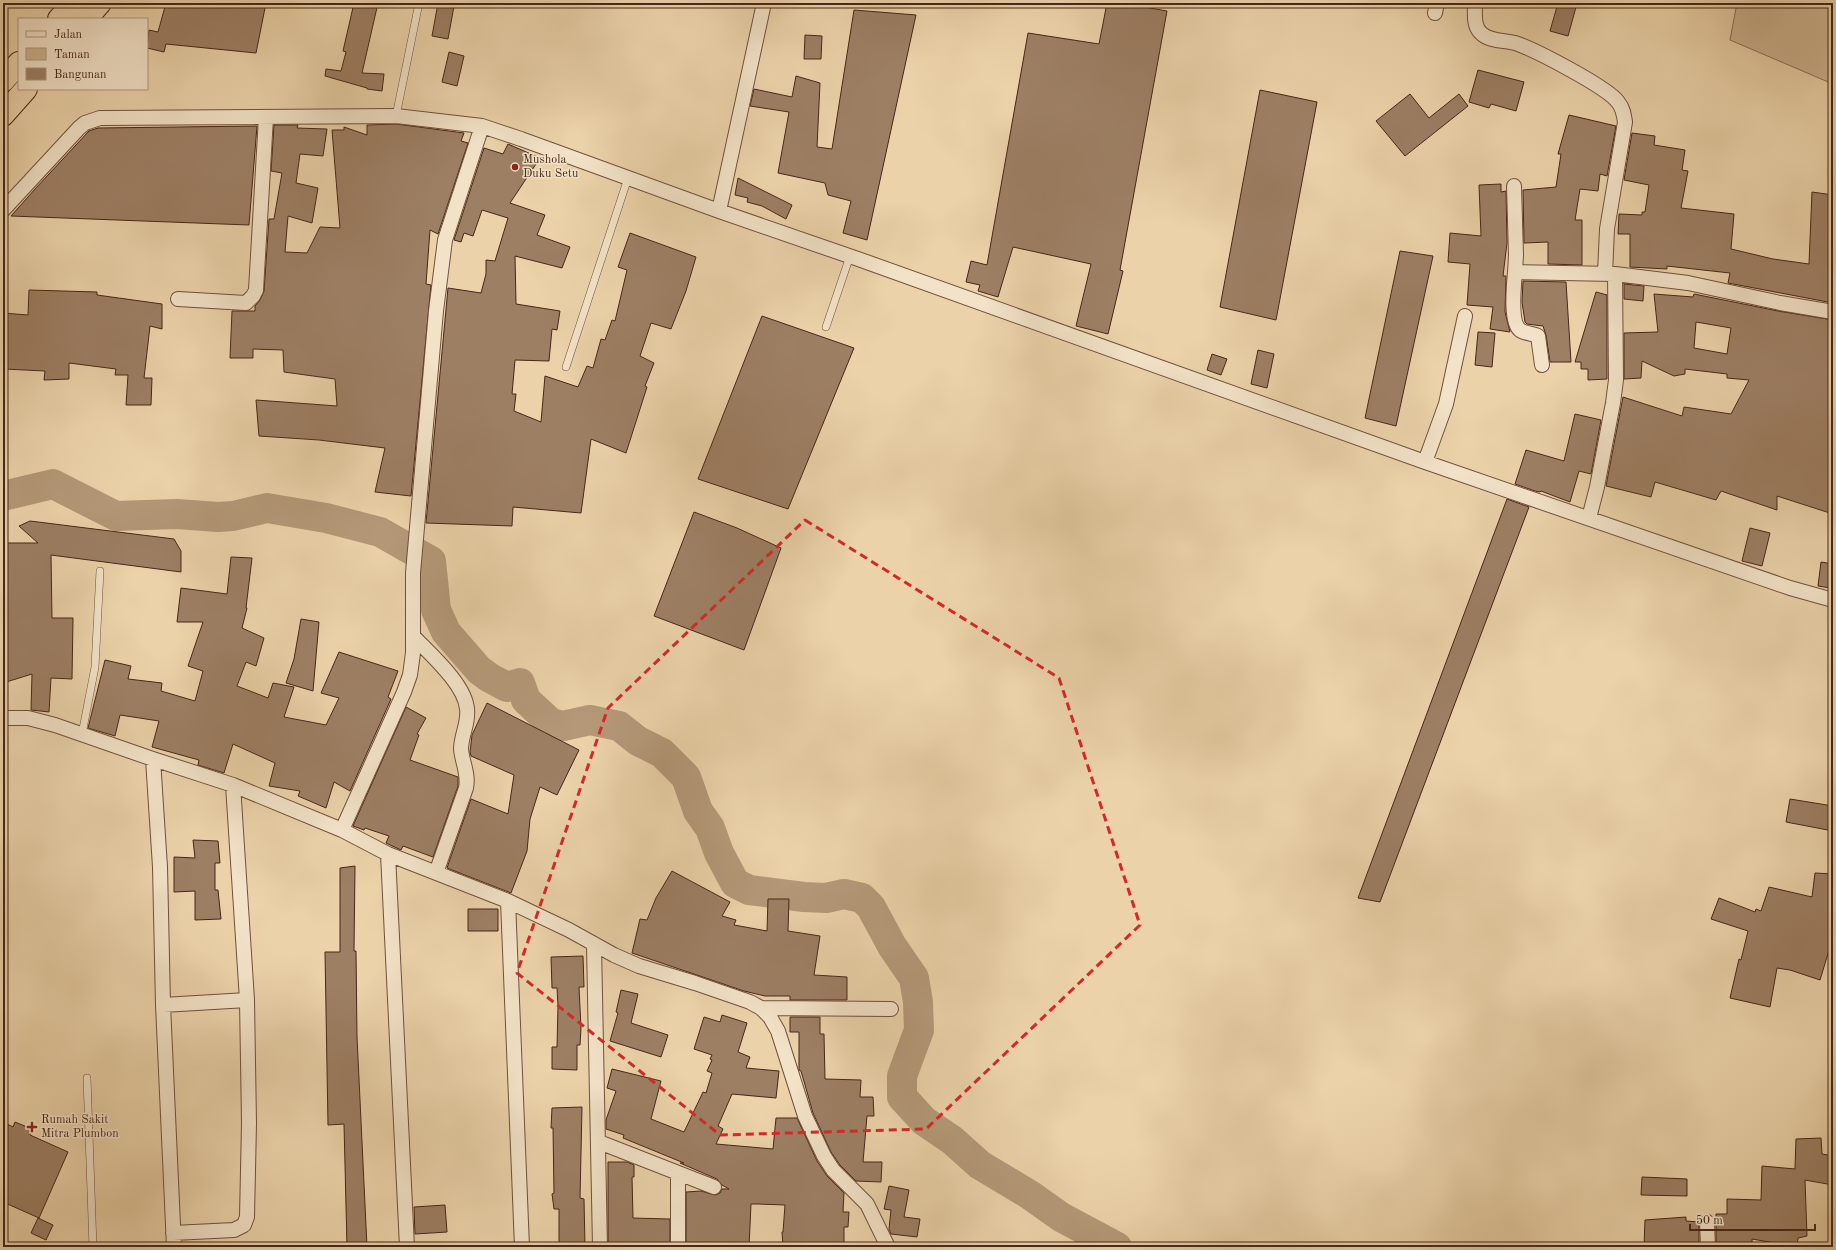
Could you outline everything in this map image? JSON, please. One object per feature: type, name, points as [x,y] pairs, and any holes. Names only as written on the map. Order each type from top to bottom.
[{"type":"highway","points":[[60,18],[74,3]]},
{"type":"highway","points":[[87,18],[100,3]]},
{"type":"highway","points":[[3,81],[18,64]]},
{"type":"highway","points":[[3,115],[25,90]]},
{"type":"street","points":[[719,211],[764,3]]},
{"type":"street","points":[[1475,3],[1476,26],[1483,35],[1517,44],[1595,84],[1618,101],[1623,110],[1625,122],[1607,229],[1616,380],[1614,403],[1599,479],[1589,518]]},
{"type":"street","points":[[3,210],[79,128],[93,120],[100,118],[396,116],[482,126],[521,138],[719,211],[850,256],[1425,462],[1790,588],[1833,600]]},
{"type":"street","points":[[178,299],[246,303],[253,296],[256,290],[266,117]]},
{"type":"street","points":[[342,830],[404,692],[410,675],[413,653],[413,573],[436,311],[445,240],[482,126]]},
{"type":"street","points":[[1514,186],[1516,255],[1513,297],[1518,327],[1521,331],[1538,336],[1542,365]]},
{"type":"street","points":[[1515,272],[1610,274],[1688,283],[1780,303],[1833,312]]},
{"type":"street","points":[[1425,462],[1446,404],[1465,316]]},
{"type":"street","points":[[413,636],[452,678],[461,690],[468,708],[467,721],[461,749],[468,780],[436,873]]},
{"type":"street","points":[[3,718],[39,720],[153,760],[233,785],[342,830],[388,854],[508,901],[639,966],[695,983],[750,1002],[761,1008],[770,1017],[778,1031],[805,1116],[824,1156],[833,1170],[867,1204],[888,1247]]},
{"type":"street","points":[[153,760],[160,867],[174,1247]]},
{"type":"street","points":[[174,1233],[234,1230],[244,1225],[247,1217],[249,1123],[247,1000],[233,785]]},
{"type":"street","points":[[388,854],[407,1247]]},
{"type":"street","points":[[508,901],[522,1247]]},
{"type":"street","points":[[594,945],[600,1247]]},
{"type":"street","points":[[164,1006],[247,1000]]},
{"type":"street","points":[[761,1008],[891,1009]]},
{"type":"street","points":[[599,1142],[714,1187]]},
{"type":"street","points":[[678,1173],[678,1247]]},
{"type":"street","points":[[1707,1222],[1708,1247]]},
{"type":"lane","points":[[396,116],[418,3]]},
{"type":"lane","points":[[566,367],[628,178]]},
{"type":"lane","points":[[826,327],[850,256]]},
{"type":"lane","points":[[82,734],[95,667],[100,571]]},
{"type":"lane","points":[[87,1078],[93,1247]]},
{"type":"lane","points":[[3,1245],[7,1247]]},
{"type":"highlighted area","points":[[805,520],[1059,678],[1140,925],[926,1129],[720,1135],[517,973],[608,708]]},
{"type":"green space","points":[[1737,3],[1833,3],[1833,84],[1730,40]]},
{"type":"building","points":[[166,3],[266,3],[256,53],[166,44],[164,52],[148,48],[149,30],[158,32]]},
{"type":"building","points":[[354,3],[378,3],[362,73],[384,74],[382,91],[367,89],[325,76],[326,69],[341,71],[346,52],[343,51]]},
{"type":"building","points":[[438,3],[454,6],[448,39],[432,36]]},
{"type":"building","points":[[1107,3],[1122,3],[1167,11],[1120,270],[1123,271],[1108,334],[1076,326],[1091,264],[1013,247],[998,297],[978,291],[980,285],[966,282],[971,261],[987,265],[1028,33],[1099,44]]},
{"type":"building","points":[[1558,3],[1576,7],[1568,36],[1550,31]]},
{"type":"building","points":[[854,10],[916,15],[867,240],[843,233],[851,201],[828,195],[825,183],[778,173],[789,112],[750,106],[754,89],[792,97],[796,76],[820,83],[817,147],[832,149]]},
{"type":"building","points":[[805,35],[822,36],[821,59],[804,59]]},
{"type":"building","points":[[449,52],[464,56],[457,86],[442,82]]},
{"type":"building","points":[[1478,70],[1524,82],[1516,111],[1491,104],[1489,108],[1469,102]]},
{"type":"building","points":[[1260,90],[1317,102],[1276,320],[1220,307]]},
{"type":"building","points":[[1410,94],[1429,118],[1459,94],[1468,106],[1405,156],[1376,121]]},
{"type":"building","points":[[1569,115],[1616,126],[1607,176],[1600,174],[1598,191],[1580,189],[1575,220],[1582,220],[1582,265],[1548,264],[1548,242],[1524,243],[1523,190],[1556,187],[1561,154],[1558,154]]},
{"type":"building","points":[[396,124],[464,133],[461,141],[468,143],[438,234],[430,230],[426,284],[431,285],[411,496],[375,492],[385,448],[319,440],[259,436],[256,400],[337,406],[335,379],[284,372],[283,350],[253,349],[253,358],[230,358],[232,311],[255,311],[255,306],[260,300],[264,291],[269,219],[274,219],[282,173],[271,171],[274,125],[298,125],[297,128],[327,129],[323,156],[300,154],[296,183],[318,188],[312,223],[288,216],[285,252],[307,253],[320,227],[340,228],[332,130],[344,130],[344,127],[367,135],[367,125]]},
{"type":"building","points":[[257,126],[249,225],[11,216],[89,131],[98,128]]},
{"type":"building","points":[[1632,133],[1655,136],[1654,145],[1685,150],[1682,170],[1688,171],[1681,208],[1734,214],[1731,249],[1773,259],[1809,264],[1812,192],[1833,195],[1833,303],[1728,283],[1730,273],[1667,266],[1667,269],[1630,267],[1630,234],[1618,234],[1619,214],[1642,215],[1642,212],[1645,212],[1649,185],[1624,180]]},
{"type":"building","points":[[508,144],[540,158],[510,203],[545,215],[537,235],[570,247],[562,268],[515,256],[516,304],[560,311],[557,330],[552,329],[549,361],[515,360],[512,394],[516,394],[514,411],[541,422],[545,376],[578,387],[587,366],[593,368],[601,339],[605,340],[612,320],[615,321],[627,270],[618,267],[630,233],[696,257],[686,291],[671,329],[651,323],[640,356],[654,363],[645,386],[647,387],[626,453],[591,439],[581,513],[513,507],[512,526],[426,523],[448,288],[481,293],[486,274],[486,260],[495,261],[508,218],[482,210],[473,236],[464,233],[461,242],[454,240],[484,148],[503,154]]},
{"type":"building","points":[[738,178],[792,205],[786,219],[762,206],[747,202],[748,198],[735,195]]},
{"type":"building","points":[[1501,184],[1501,192],[1506,191],[1507,243],[1503,276],[1506,276],[1505,312],[1510,332],[1490,329],[1493,307],[1467,305],[1470,264],[1448,262],[1450,233],[1481,236],[1479,185]]},
{"type":"building","points":[[1400,251],[1433,256],[1396,426],[1365,418]]},
{"type":"building","points":[[1523,281],[1566,282],[1571,362],[1550,362],[1546,335],[1543,326],[1527,324],[1525,322],[1522,302]]},
{"type":"building","points":[[1624,284],[1644,286],[1643,301],[1624,299]]},
{"type":"building","points":[[29,290],[97,292],[97,295],[162,304],[162,329],[150,326],[144,378],[152,378],[151,405],[126,405],[128,375],[115,375],[116,369],[69,363],[69,379],[44,380],[45,371],[4,369],[3,313],[28,315]]},
{"type":"building","points":[[1596,292],[1607,295],[1607,379],[1588,380],[1588,369],[1581,369],[1581,362],[1575,362]]},
{"type":"building","points":[[1654,294],[1693,297],[1694,294],[1778,311],[1833,320],[1833,514],[1777,496],[1777,510],[1721,491],[1716,500],[1655,482],[1651,497],[1606,486],[1623,397],[1682,416],[1684,407],[1731,414],[1749,380],[1727,378],[1727,374],[1685,369],[1685,374],[1674,376],[1642,361],[1641,378],[1624,379],[1624,333],[1658,332]],"holes":[[[1696,322],[1731,328],[1727,354],[1694,348]]]},
{"type":"building","points":[[762,316],[854,348],[788,509],[698,479]]},
{"type":"building","points":[[1478,332],[1495,333],[1492,367],[1475,365]]},
{"type":"building","points":[[1258,350],[1274,354],[1267,388],[1251,384]]},
{"type":"building","points":[[1212,354],[1227,359],[1221,375],[1207,370]]},
{"type":"building","points":[[1575,414],[1601,420],[1591,474],[1579,471],[1570,502],[1541,491],[1535,491],[1515,484],[1526,450],[1564,461]]},
{"type":"building","points":[[1507,499],[1529,507],[1380,902],[1358,898]]},
{"type":"building","points":[[694,512],[737,528],[781,548],[744,650],[654,616]]},
{"type":"building","points":[[30,521],[174,539],[181,551],[181,572],[51,555],[52,618],[73,618],[72,679],[51,678],[49,712],[31,710],[32,674],[3,683],[3,543],[38,543],[19,526]]},
{"type":"building","points":[[1750,528],[1770,533],[1762,566],[1742,561]]},
{"type":"building","points":[[231,557],[252,558],[247,608],[242,628],[264,638],[256,666],[246,662],[237,686],[268,698],[273,683],[294,687],[284,717],[326,725],[339,698],[321,693],[339,652],[398,671],[388,697],[391,699],[350,791],[334,782],[326,808],[298,796],[300,791],[269,786],[275,763],[233,744],[224,773],[198,765],[199,760],[152,747],[159,721],[120,715],[115,736],[88,728],[105,660],[131,666],[128,679],[162,683],[161,691],[195,701],[203,671],[188,666],[203,622],[177,622],[181,588],[227,594]]},
{"type":"building","points":[[1821,562],[1833,564],[1830,588],[1818,586]]},
{"type":"building","points":[[301,619],[319,622],[313,691],[286,683],[294,659]]},
{"type":"building","points":[[487,703],[579,750],[557,795],[540,787],[530,819],[527,851],[511,893],[447,868],[471,799],[508,814],[514,775],[471,756],[470,752],[472,735]]},
{"type":"building","points":[[406,707],[426,718],[417,734],[419,735],[410,760],[458,777],[458,786],[433,857],[403,846],[401,850],[386,843],[389,836],[365,828],[364,830],[353,826]]},
{"type":"building","points":[[1790,799],[1833,806],[1833,831],[1786,822]]},
{"type":"building","points":[[193,840],[218,841],[220,863],[215,863],[215,890],[218,890],[221,919],[195,920],[195,891],[174,892],[174,857],[195,858]]},
{"type":"building","points":[[355,866],[354,951],[356,951],[357,1037],[367,1247],[347,1247],[344,1124],[328,1125],[325,952],[340,952],[340,868]]},
{"type":"building","points":[[672,871],[730,902],[722,916],[736,920],[734,925],[767,931],[768,899],[789,899],[788,931],[820,936],[814,975],[847,977],[847,1000],[790,1000],[790,996],[765,996],[744,991],[632,953],[640,919],[647,920],[656,898]]},
{"type":"building","points":[[1815,873],[1833,874],[1833,937],[1820,980],[1790,970],[1777,968],[1770,1007],[1730,998],[1739,959],[1741,960],[1748,931],[1711,919],[1719,898],[1755,912],[1756,909],[1761,911],[1769,887],[1812,897]]},
{"type":"building","points":[[468,909],[498,909],[498,931],[468,931]]},
{"type":"building","points":[[583,956],[584,987],[579,987],[581,1028],[580,1045],[577,1045],[577,1070],[552,1069],[552,1047],[557,1047],[558,1006],[557,988],[552,988],[551,957]]},
{"type":"building","points":[[621,990],[638,994],[631,1023],[668,1035],[661,1057],[610,1041],[618,1013],[616,1012]]},
{"type":"building","points":[[722,1015],[747,1023],[738,1052],[750,1057],[746,1068],[779,1071],[776,1098],[732,1094],[718,1126],[723,1129],[716,1144],[773,1149],[776,1118],[797,1118],[817,1161],[827,1176],[844,1193],[843,1212],[849,1212],[848,1227],[844,1227],[844,1247],[783,1247],[782,1232],[785,1205],[751,1204],[749,1247],[686,1247],[686,1192],[701,1191],[715,1195],[720,1193],[722,1189],[729,1189],[722,1185],[717,1179],[680,1163],[684,1163],[623,1138],[624,1135],[606,1129],[606,1120],[616,1091],[607,1088],[612,1069],[661,1081],[651,1119],[684,1132],[703,1092],[706,1093],[712,1073],[707,1071],[712,1060],[710,1059],[712,1055],[694,1049],[704,1017],[720,1022]]},
{"type":"building","points":[[790,1017],[820,1017],[820,1034],[824,1034],[825,1079],[861,1080],[860,1097],[873,1097],[874,1116],[867,1116],[863,1162],[882,1162],[881,1182],[856,1181],[840,1165],[831,1152],[813,1113],[801,1071],[799,1070],[799,1032],[790,1032]]},
{"type":"building","points":[[582,1107],[580,1198],[584,1199],[585,1247],[559,1247],[559,1209],[554,1209],[552,1194],[554,1193],[553,1128],[551,1128],[552,1108]]},
{"type":"building","points":[[3,1122],[13,1127],[15,1122],[32,1129],[30,1135],[68,1152],[39,1218],[3,1202]]},
{"type":"building","points":[[1821,1138],[1822,1154],[1833,1156],[1833,1185],[1805,1180],[1807,1236],[1798,1238],[1797,1247],[1752,1239],[1752,1247],[1716,1247],[1716,1214],[1727,1214],[1727,1199],[1761,1200],[1762,1166],[1795,1169],[1796,1139]]},
{"type":"building","points":[[608,1162],[627,1162],[634,1165],[634,1177],[632,1177],[633,1218],[670,1219],[670,1247],[643,1247],[643,1245],[608,1246]]},
{"type":"building","points":[[1642,1177],[1687,1179],[1687,1196],[1641,1195]]},
{"type":"building","points":[[889,1186],[909,1190],[904,1217],[920,1219],[917,1237],[891,1234],[889,1229],[891,1210],[884,1209]]},
{"type":"building","points":[[445,1205],[447,1232],[415,1234],[414,1207]]},
{"type":"building","points":[[1686,1217],[1686,1221],[1699,1222],[1699,1247],[1644,1247],[1645,1220]]},
{"type":"building","points":[[38,1218],[53,1225],[46,1240],[31,1233]]},
{"type":"waterway","points":[[3,496],[53,484],[116,516],[177,514],[218,517],[233,516],[267,508],[326,518],[380,532],[431,561],[436,610],[446,632],[479,670],[507,687],[520,683],[526,700],[551,723],[563,726],[590,720],[619,726],[638,741],[662,753],[686,777],[698,811],[710,828],[719,853],[735,883],[749,890],[804,897],[826,898],[844,894],[862,898],[871,907],[892,946],[914,978],[918,1002],[919,1030],[902,1076],[902,1097],[924,1121],[952,1140],[980,1165],[1030,1195],[1061,1217],[1117,1247]]},
{"type":"place","name":"Mushola Duku Setu","points":[[515,167]]},
{"type":"place","name":"Rumah Sakit Mitra Plumbon","points":[[32,1127]]}]
